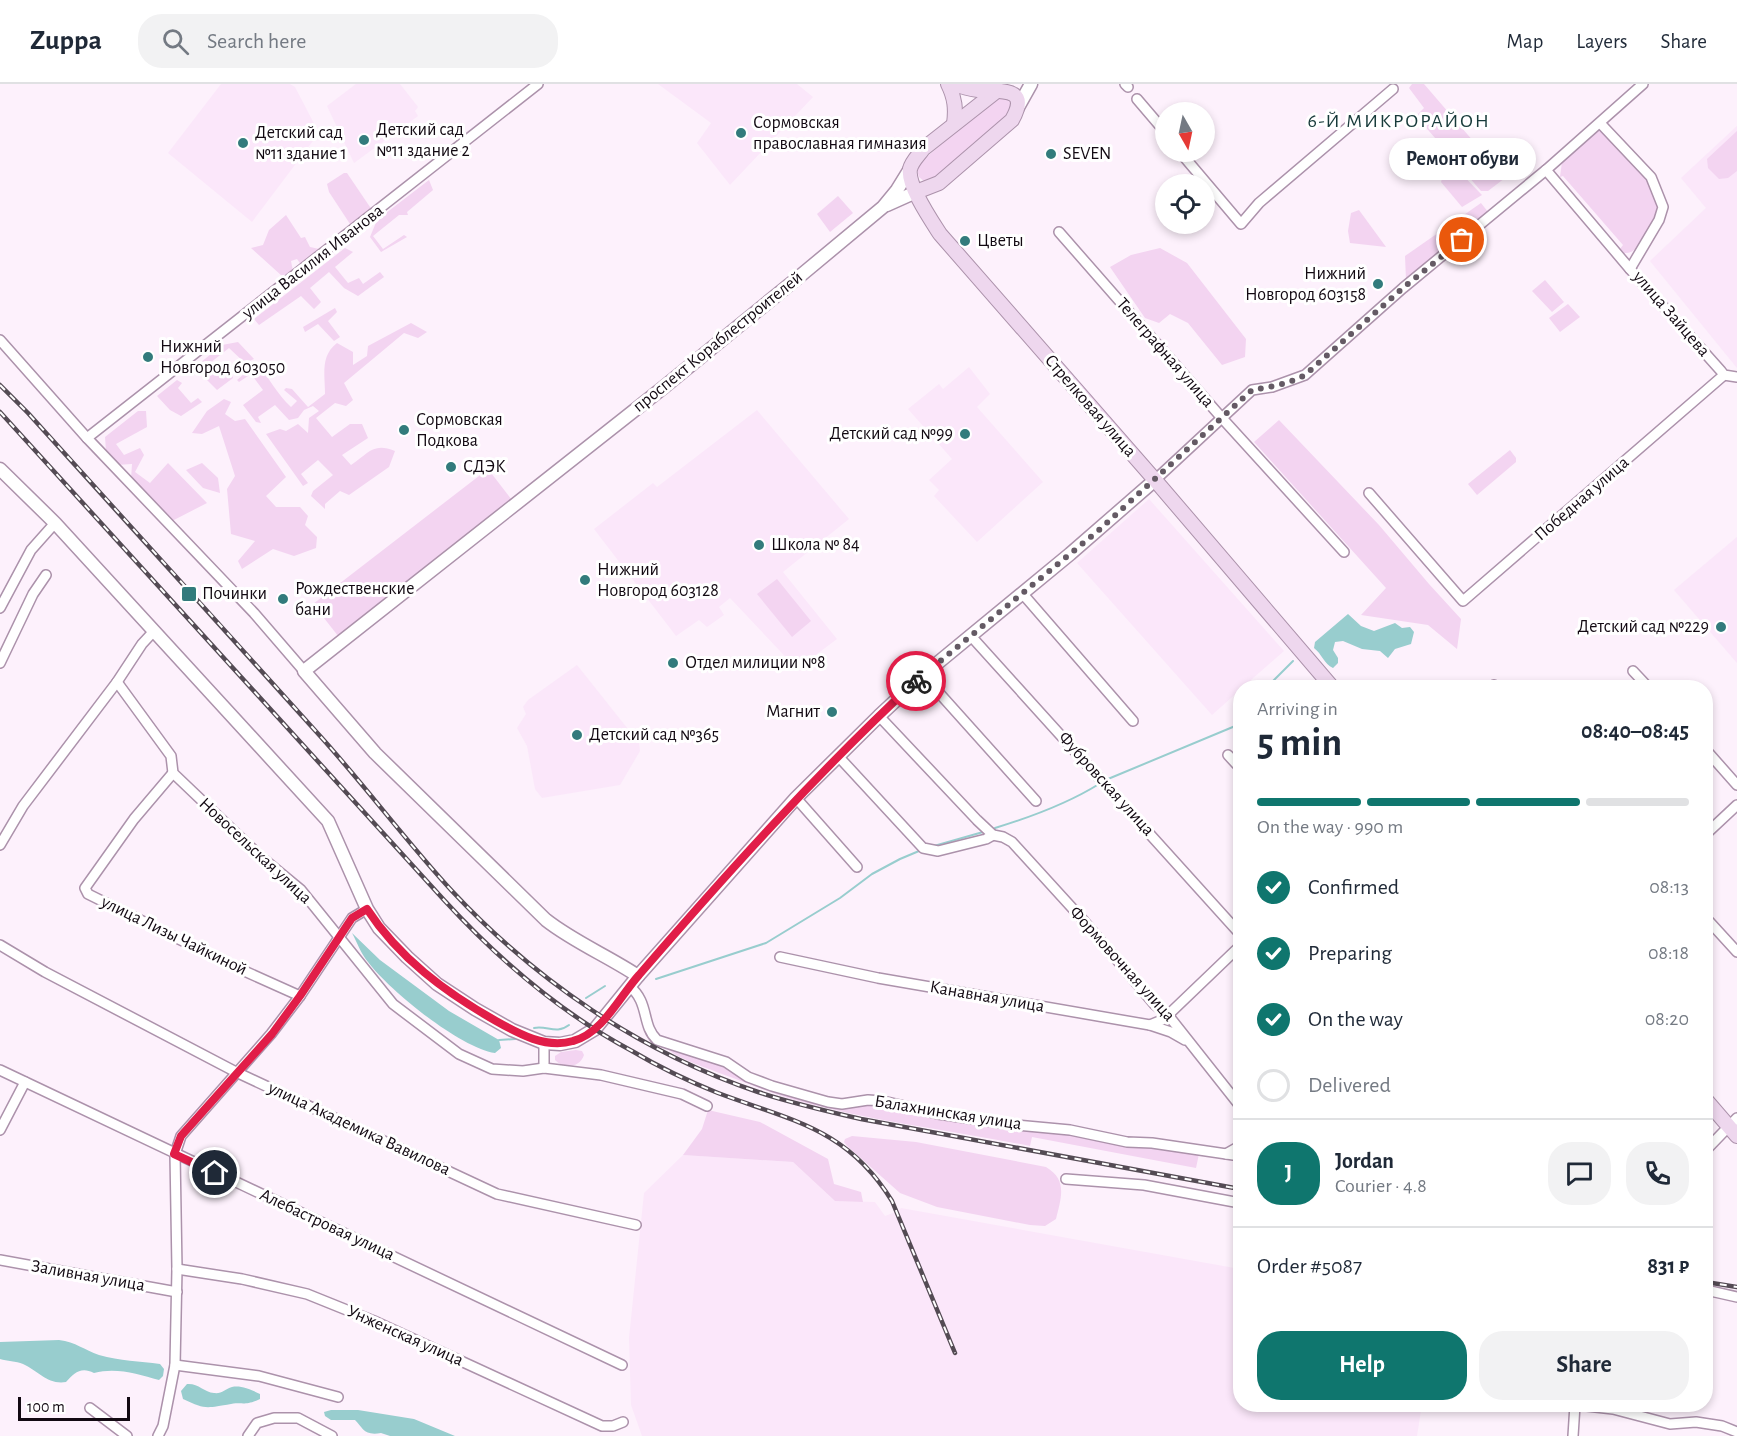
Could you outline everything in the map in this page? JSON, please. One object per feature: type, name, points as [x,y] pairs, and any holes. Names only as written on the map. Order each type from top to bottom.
[{"type":"main road","points":[[948,84],[956,110],[954,124]]},
{"type":"main road","points":[[916,192],[939,183],[1012,120],[1017,110],[1018,102],[1014,95],[1005,88],[977,90],[955,84]]},
{"type":"main road","points":[[910,170],[923,149],[1005,88]]},
{"type":"main road","name":"Стрелковая улица","points":[[910,170],[910,177],[916,192],[940,234],[1155,480],[1325,680]]},
{"type":"main road","points":[[929,216],[929,203],[939,183]]},
{"type":"main road","points":[[1713,1107],[1734,1127]]},
{"type":"street","name":"улица Василия Иванова","points":[[87,438],[538,84]]},
{"type":"street","points":[[1017,110],[1031,84]]},
{"type":"street","points":[[0,469],[54,523],[328,821],[367,909],[379,928],[407,957],[437,984],[513,1030],[544,1043],[560,1044],[575,1041],[586,1036],[600,1023],[629,986],[796,798],[923,675],[1070,554],[1155,480],[1252,390],[1272,387],[1305,375],[1403,288],[1546,170],[1643,84]]},
{"type":"street","points":[[1188,162],[1240,224],[1259,203],[1393,89]]},
{"type":"street","points":[[1137,99],[1155,121]]},
{"type":"street","name":"улица Зайцева","points":[[1600,123],[1651,177],[1663,207],[1659,220],[1630,269],[1725,375]]},
{"type":"street","name":"проспект Кораблестроителей","points":[[304,671],[664,387],[883,207],[910,170]]},
{"type":"street","points":[[1546,170],[1630,269]]},
{"type":"street","points":[[883,207],[916,192]]},
{"type":"street","name":"Телеграфная улица","points":[[1059,232],[1221,417],[1344,552]]},
{"type":"street","points":[[0,340],[87,438],[254,613],[375,753],[554,927],[638,976]]},
{"type":"street","points":[[1725,375],[1737,377]]},
{"type":"street","name":"Победная улица","points":[[1369,493],[1463,601],[1725,375]]},
{"type":"street","points":[[0,608],[31,550],[54,523]]},
{"type":"street","points":[[0,663],[33,594],[46,575]]},
{"type":"street","points":[[1022,593],[1133,721]]},
{"type":"street","points":[[0,845],[23,806],[154,631]]},
{"type":"street","name":"Фубровская улица","points":[[970,635],[1233,926]]},
{"type":"street","points":[[1633,670],[1642,680]]},
{"type":"street","points":[[923,675],[1036,801]]},
{"type":"street","name":"Новосельская улица","points":[[117,682],[171,756],[173,772],[261,857],[301,890],[393,1004],[459,1054],[492,1069],[523,1071],[544,1068],[601,1075],[682,1094],[707,1106]]},
{"type":"street","name":"Формовочная улица","points":[[879,716],[993,835],[1008,838],[1012,842],[1084,921],[1154,1004],[1168,1015],[1233,1097]]},
{"type":"street","points":[[1228,755],[1233,760]]},
{"type":"street","points":[[838,756],[922,848],[938,851],[986,839],[993,835]]},
{"type":"street","points":[[1713,758],[1737,785]]},
{"type":"street","name":"улица Лизы Чайкиной","points":[[173,772],[102,862],[85,888],[88,894],[231,965],[300,996]]},
{"type":"street","points":[[796,798],[857,867]]},
{"type":"street","points":[[1713,827],[1737,805]]},
{"type":"street","points":[[158,1436],[175,1365],[177,1269],[174,1154],[181,1136],[272,1034],[352,918],[367,909]]},
{"type":"street","points":[[1713,926],[1737,952]]},
{"type":"street","name":"улица Академика Вавилова","points":[[0,945],[45,972],[236,1072],[496,1194],[636,1225]]},
{"type":"street","points":[[1150,1024],[1168,1015],[1233,953]]},
{"type":"street","name":"Канавная улица","points":[[780,957],[878,978],[1150,1024],[1172,1032],[1191,1043]]},
{"type":"street","name":"Балахнинская улица","points":[[629,986],[641,999],[651,1035],[657,1040],[726,1062],[748,1077],[772,1086],[828,1102],[842,1104],[868,1100],[883,1101],[938,1114],[1070,1130],[1127,1142],[1152,1143],[1233,1155]]},
{"type":"street","points":[[544,1043],[544,1068]]},
{"type":"street","name":"Алебастровая улица","points":[[0,1070],[621,1365]]},
{"type":"street","points":[[0,1130],[25,1082]]},
{"type":"street","points":[[1713,1144],[1734,1127]]},
{"type":"street","points":[[1226,1154],[1233,1150]]},
{"type":"street","points":[[1066,1179],[1144,1185],[1233,1202]]},
{"type":"street","name":"Заливная улица","points":[[0,1260],[177,1292]]},
{"type":"street","name":"Унженская улица","points":[[177,1269],[242,1279],[307,1294],[374,1321],[602,1426],[613,1426],[623,1422]]},
{"type":"street","points":[[1713,1292],[1737,1297]]},
{"type":"street","points":[[175,1365],[259,1376],[338,1397]]},
{"type":"street","points":[[90,1408],[127,1436]]},
{"type":"street","points":[[1572,1412],[1573,1436]]},
{"type":"street","points":[[1624,1412],[1670,1424],[1696,1422],[1722,1425],[1737,1432]]},
{"type":"street","points":[[248,1436],[257,1423],[274,1418],[298,1418],[332,1436]]},
{"type":"shaded area","name":"Детский сад №11 здание 1","points":[[221,84],[290,84],[295,87],[319,133],[252,222],[168,153]]},
{"type":"shaded area","name":"Детский сад №11 здание 2","points":[[356,84],[400,84],[418,107],[415,111],[418,116],[354,163],[327,106]]},
{"type":"shaded area","name":"Сормовская православная гимназия","points":[[658,84],[797,84],[813,97],[730,185],[697,143],[711,123]]},
{"type":"shaded area","points":[[1412,84],[1424,84],[1505,178],[1488,191],[1481,191],[1416,116],[1424,108],[1409,88]]},
{"type":"shaded area","points":[[1002,96],[1011,101],[1012,113],[937,179],[925,182],[919,177],[917,170],[921,162],[994,98]]},
{"type":"shaded area","points":[[1737,126],[1737,368],[1650,261],[1706,208],[1681,178]]},
{"type":"shaded area","points":[[1601,129],[1637,167],[1653,190],[1657,202],[1657,212],[1652,225],[1638,246],[1628,253],[1620,249],[1623,245],[1563,176],[1560,177],[1562,162]]},
{"type":"shaded area","points":[[1737,131],[1737,171],[1728,178],[1719,179],[1708,168],[1707,159]]},
{"type":"shaded area","points":[[1448,160],[1482,195],[1462,207],[1441,182]]},
{"type":"shaded area","points":[[347,173],[372,210],[352,227],[329,192],[327,184]]},
{"type":"shaded area","points":[[429,180],[433,190],[407,212],[408,215],[399,215],[373,236],[383,249],[404,235],[407,237],[381,252],[370,237],[377,220]]},
{"type":"shaded area","points":[[838,196],[853,213],[830,232],[817,214]]},
{"type":"shaded area","points":[[1481,203],[1488,212],[1406,280],[1405,256]]},
{"type":"shaded area","points":[[1359,210],[1386,247],[1350,243],[1348,231],[1351,213]]},
{"type":"shaded area","points":[[286,215],[301,238],[305,237],[310,247],[324,250],[302,266],[297,259],[291,261],[293,271],[282,276],[251,248],[263,245],[269,230]]},
{"type":"shaded area","points":[[345,248],[353,252],[335,267],[348,283],[359,278],[363,284],[380,272],[384,277],[358,296],[344,288],[329,272],[310,288],[321,302],[314,309],[301,296],[259,325],[254,319]]},
{"type":"shaded area","points":[[1160,248],[1187,263],[1246,339],[1245,357],[1222,365],[1188,323],[1170,314],[1159,323],[1145,318],[1110,267],[1131,255]]},
{"type":"shaded area","points":[[1545,280],[1564,302],[1552,312],[1532,291]]},
{"type":"shaded area","points":[[1568,304],[1580,317],[1560,332],[1549,318]]},
{"type":"shaded area","points":[[335,308],[337,312],[328,321],[340,337],[334,341],[318,324],[305,332],[303,327]]},
{"type":"shaded area","points":[[411,323],[427,332],[418,338],[404,333],[344,383],[353,400],[346,406],[335,403],[316,418],[332,437],[350,424],[362,424],[368,438],[342,455],[351,465],[376,448],[395,451],[389,467],[349,495],[340,491],[325,504],[325,509],[311,496],[313,491],[333,475],[318,460],[301,474],[308,483],[303,486],[266,434],[280,429],[286,431],[298,424],[308,433],[309,418],[319,411],[313,406],[304,410],[298,418],[289,420],[275,405],[258,417],[261,423],[256,422],[243,405],[263,390],[251,374],[239,382],[237,380],[257,363],[291,407],[297,401],[284,390],[286,388],[292,389],[308,407],[325,394],[326,360],[337,343],[353,352],[353,365],[367,356],[368,346]]},
{"type":"shaded area","points":[[238,342],[254,359],[245,363],[229,348],[210,363],[223,379],[232,374],[233,378],[217,390],[199,372],[192,376],[189,372],[222,345]]},
{"type":"shaded area","name":"Детский сад №99","points":[[969,367],[990,394],[977,407],[1043,482],[977,542],[934,496],[939,490],[929,480],[952,459],[908,409],[939,384],[943,389]]},
{"type":"shaded area","points":[[177,380],[182,383],[178,388],[191,403],[198,398],[202,402],[181,416],[170,410],[157,396]]},
{"type":"shaded area","points":[[224,399],[231,402],[225,414],[235,421],[245,419],[286,477],[266,496],[276,507],[300,507],[308,516],[305,525],[317,537],[316,548],[294,556],[273,549],[242,569],[238,561],[255,541],[231,534],[227,489],[235,476],[219,426],[202,434],[192,433],[207,411]]},
{"type":"shaded area","name":"Школа № 84","points":[[757,410],[849,519],[783,572],[837,639],[797,669],[730,598],[719,607],[724,615],[707,627],[699,620],[676,636],[594,529],[653,483],[657,487]]},
{"type":"shaded area","points":[[138,411],[146,411],[147,427],[116,444],[124,455],[140,448],[144,455],[135,472],[150,483],[168,463],[207,503],[172,521],[131,479],[132,464],[116,465],[106,451],[105,437]]},
{"type":"shaded area","points":[[1279,420],[1379,525],[1461,619],[1457,649],[1428,625],[1361,615],[1386,588],[1254,442]]},
{"type":"shaded area","points":[[1510,450],[1516,462],[1477,495],[1468,484]]},
{"type":"shaded area","points":[[202,463],[218,478],[220,493],[203,488],[186,470]]},
{"type":"shaded area","points":[[488,469],[515,504],[342,641],[313,604]]},
{"type":"shaded area","points":[[1149,499],[1284,651],[1251,680],[1233,680],[1233,696],[1212,715],[1077,563]]},
{"type":"shaded area","name":"Детский сад №229","points":[[1737,537],[1737,663],[1674,590]]},
{"type":"shaded area","points":[[777,579],[811,621],[792,637],[757,594]]},
{"type":"shaded area","name":"Детский сад №365","points":[[577,665],[639,743],[640,751],[620,785],[542,798],[535,789],[527,746],[517,728],[526,714],[523,707],[528,700]]},
{"type":"shaded area","points":[[661,1043],[727,1066],[791,1094],[870,1103],[1199,1154],[1196,1168],[1032,1137],[1030,1146],[820,1107],[782,1096],[698,1065],[681,1058]]},
{"type":"shaded area","points":[[582,1051],[584,1055],[575,1065],[562,1065],[555,1060],[555,1056],[561,1052]]},
{"type":"shaded area","points":[[708,1110],[760,1122],[828,1159],[834,1184],[861,1192],[863,1202],[835,1201],[793,1162],[683,1155],[702,1129]]},
{"type":"shaded area","points":[[852,1136],[916,1142],[1046,1167],[1058,1178],[1060,1184],[1061,1197],[1056,1219],[1045,1226],[1030,1225],[937,1207],[900,1193],[847,1146],[845,1139]]},
{"type":"shaded area","points":[[683,1155],[793,1162],[835,1201],[875,1202],[885,1216],[901,1208],[1233,1268],[1233,1412],[1421,1412],[1417,1436],[642,1436],[631,1405],[629,1338],[644,1193]]},
{"type":"water","points":[[1348,614],[1361,626],[1374,631],[1395,623],[1402,628],[1410,627],[1414,632],[1411,644],[1395,649],[1388,658],[1380,651],[1362,649],[1343,641],[1335,642],[1333,650],[1338,663],[1333,668],[1314,648],[1315,642]]},
{"type":"water","points":[[352,933],[380,960],[449,1011],[499,1040],[501,1048],[495,1053],[480,1049],[463,1041],[426,1016],[378,974],[363,955]]},
{"type":"water","points":[[59,1340],[107,1357],[160,1364],[164,1369],[163,1376],[159,1380],[127,1372],[94,1373],[82,1370],[66,1382],[60,1382],[48,1379],[23,1364],[0,1359],[0,1342]]},
{"type":"water","points":[[187,1384],[214,1393],[232,1387],[243,1387],[260,1394],[260,1399],[248,1403],[211,1407],[197,1405],[183,1399],[181,1391]]},
{"type":"water","points":[[358,1410],[414,1419],[455,1436],[390,1436],[371,1433],[365,1431],[355,1420],[331,1420],[325,1416],[324,1412]]},
{"type":"waterway","points":[[1274,680],[1293,661]]},
{"type":"waterway","points":[[1108,779],[1233,727]]},
{"type":"waterway","points":[[995,828],[1049,809],[1099,784]]},
{"type":"waterway","points":[[934,846],[983,832]]},
{"type":"waterway","points":[[656,979],[766,943],[840,898],[872,874],[919,851]]},
{"type":"waterway","points":[[586,998],[605,986]]},
{"type":"waterway","points":[[534,1028],[556,1030],[569,1025]]},
{"type":"waterway","points":[[499,1040],[515,1039]]},
{"type":"railway","points":[[0,385],[28,413],[321,737],[452,891],[519,955],[592,1010],[631,1035],[714,1076],[796,1103],[861,1119],[1233,1188]]},
{"type":"railway","points":[[0,412],[444,900],[508,964],[555,1002],[605,1036],[642,1057],[718,1093],[816,1130],[837,1142],[856,1157],[875,1177],[892,1201],[955,1353]]},
{"type":"railway","points":[[1713,1283],[1737,1287]]},
{"type":"way so far","points":[[916,681],[1099,530],[1252,390],[1272,387],[1305,375],[1403,288],[1462,240]]},
{"type":"place","name":"Сормовская православная гимназия","points":[[741,133]]},
{"type":"place","name":"Детский сад №11 здание 2","points":[[364,140]]},
{"type":"place","name":"Детский сад №11 здание 1","points":[[243,143]]},
{"type":"place","name":"SEVEN","points":[[1051,154]]},
{"type":"place","name":"Ремонт обуви","points":[[1462,240]]},
{"type":"place","name":"Цветы","points":[[965,241]]},
{"type":"place","name":"Нижний Новгород 603158","points":[[1378,284]]},
{"type":"place","name":"Нижний Новгород 603050","points":[[148,357]]},
{"type":"place","name":"Сормовская Подкова","points":[[404,430]]},
{"type":"place","name":"Детский сад №99","points":[[965,434]]},
{"type":"place","name":"СДЭК","points":[[451,467]]},
{"type":"place","name":"Школа № 84","points":[[759,545]]},
{"type":"place","name":"Нижний Новгород 603128","points":[[585,580]]},
{"type":"place","name":"Починки","points":[[189,594]]},
{"type":"place","name":"Рождественские бани","points":[[283,599]]},
{"type":"place","name":"Детский сад №229","points":[[1721,627]]},
{"type":"place","name":"Отдел милиции №8","points":[[673,663]]},
{"type":"place","name":"Магнит","points":[[832,712]]},
{"type":"place","name":"Детский сад №365","points":[[577,735]]},
{"type":"district","name":"6-Й МИКРОРАЙОН","points":[[1399,121]]},
{"type":"route","points":[[215,1173],[174,1154],[181,1136],[272,1034],[352,918],[367,909],[379,928],[437,984],[513,1030],[544,1043],[560,1044],[575,1041],[595,1029],[638,976],[796,798],[916,681]]}]
